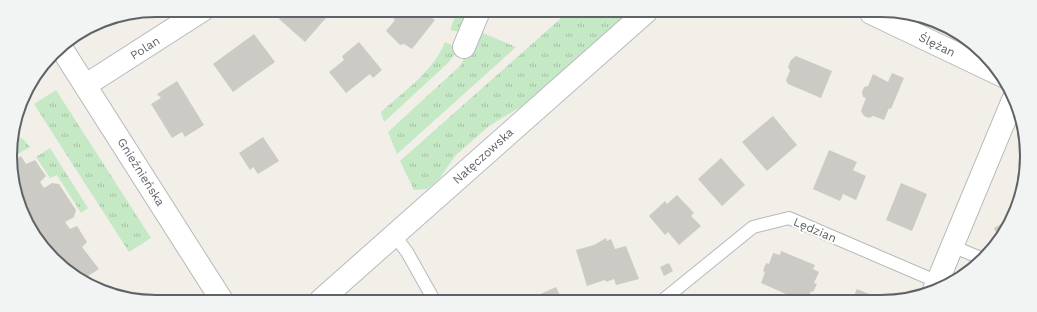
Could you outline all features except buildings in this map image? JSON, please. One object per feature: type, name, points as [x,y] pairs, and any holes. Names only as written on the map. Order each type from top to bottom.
[{"type":"street","name":"Polan","points":[[86,85],[192,17]]},
{"type":"street","points":[[464,47],[476,17]]},
{"type":"street","name":"Nałęczowska","points":[[327,295],[640,17]]},
{"type":"street","name":"Ślężan","points":[[881,17],[970,53],[986,64]]},
{"type":"street","name":"Gnieźnieńska","points":[[64,51],[218,295]]},
{"type":"street","name":"Lędzian","points":[[938,282],[1010,107]]},
{"type":"lane","name":"Lędzian","points":[[669,295],[753,226],[789,218],[933,284]]},
{"type":"lane","points":[[394,235],[407,252],[431,295]]},
{"type":"lane","points":[[952,246],[977,256]]},
{"type":"green space","points":[[455,17],[471,17],[464,33],[450,30]]},
{"type":"green space","points":[[562,17],[624,17],[522,106],[489,126],[455,156],[439,179],[427,189],[414,190],[400,161]]},
{"type":"green space","points":[[476,30],[516,47],[397,154],[388,132],[461,65]]},
{"type":"green space","points":[[445,42],[453,46],[457,51],[448,63],[384,122],[381,112],[426,72],[440,53]]},
{"type":"green space","points":[[56,90],[151,238],[129,252],[34,104]]},
{"type":"green space","points":[[18,137],[23,139],[30,147],[17,155]]},
{"type":"green space","points":[[50,148],[88,208],[81,213],[57,175],[50,178],[36,157]]}]
